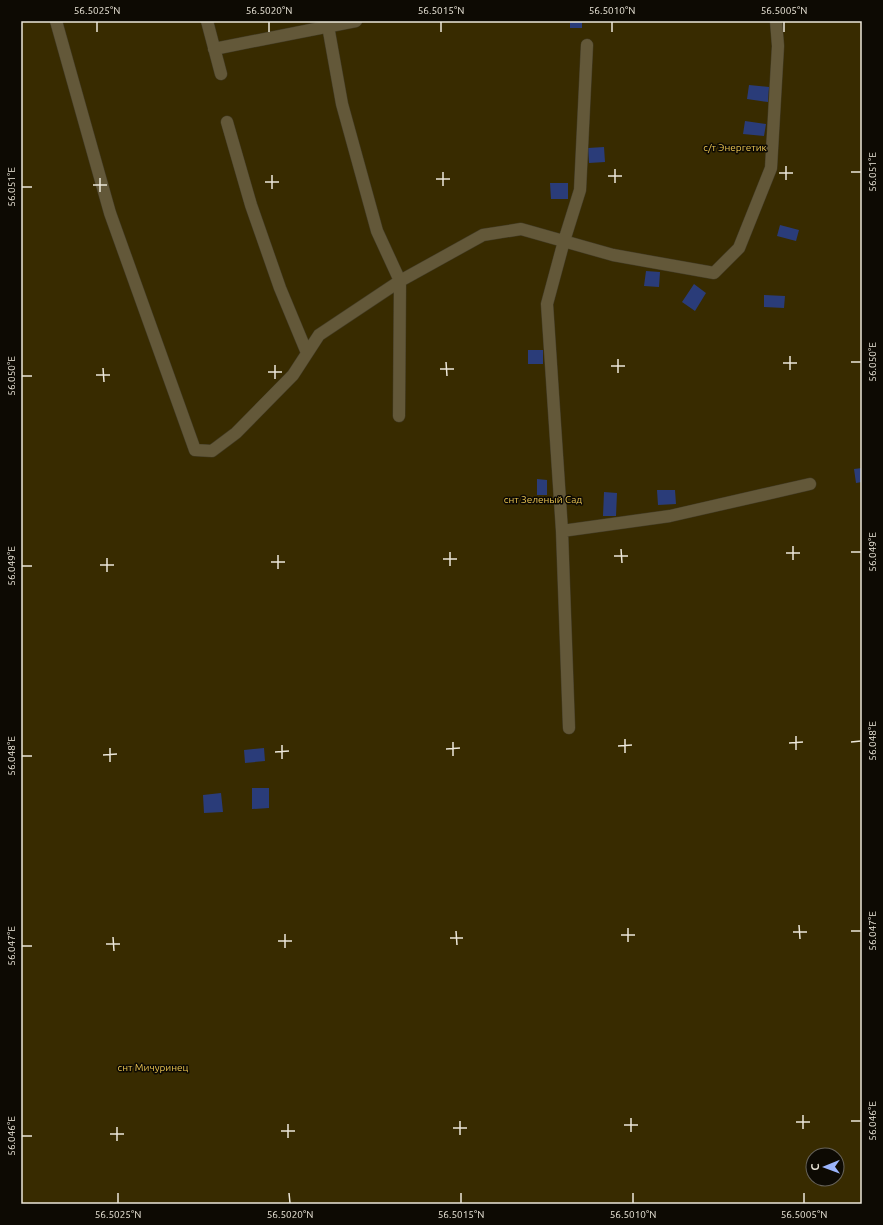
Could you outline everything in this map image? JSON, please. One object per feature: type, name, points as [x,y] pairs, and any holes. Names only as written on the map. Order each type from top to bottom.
[{"type":"lane","points":[[56,21],[110,213],[195,450],[212,451],[236,433],[293,375],[319,335],[400,281],[483,235],[521,229],[613,255],[714,272],[739,248],[771,168],[778,46],[776,21]]},
{"type":"lane","points":[[207,21],[221,74]]},
{"type":"lane","points":[[214,49],[356,21]]},
{"type":"lane","points":[[328,26],[342,104],[377,231],[400,281],[399,416]]},
{"type":"lane","points":[[569,728],[562,531],[547,304],[580,190],[587,45]]},
{"type":"lane","points":[[227,122],[252,205],[280,288],[307,353]]},
{"type":"lane","points":[[562,531],[670,516],[810,484]]},
{"type":"green space","points":[[21,21],[862,21],[862,1204],[21,1204]]},
{"type":"building","points":[[570,21],[582,21],[582,28],[570,28]]},
{"type":"building","points":[[749,85],[769,87],[768,102],[747,99]]},
{"type":"building","points":[[745,121],[766,124],[764,136],[743,134]]},
{"type":"building","points":[[604,147],[605,162],[589,163],[588,148]]},
{"type":"building","points":[[550,183],[568,183],[568,199],[551,199]]},
{"type":"building","points":[[780,225],[799,230],[796,241],[777,236]]},
{"type":"building","points":[[646,271],[660,272],[659,287],[644,286]]},
{"type":"building","points":[[694,284],[706,293],[695,311],[682,302]]},
{"type":"building","points":[[764,295],[785,296],[784,308],[764,307]]},
{"type":"building","points":[[528,350],[543,350],[543,364],[528,364]]},
{"type":"building","points":[[862,468],[862,482],[856,483],[854,469]]},
{"type":"building","points":[[537,479],[547,480],[547,495],[537,495]]},
{"type":"building","points":[[657,490],[675,490],[676,504],[658,505]]},
{"type":"building","points":[[604,492],[617,493],[616,516],[603,516]]},
{"type":"building","points":[[264,748],[265,761],[245,763],[244,750]]},
{"type":"building","points":[[252,788],[269,788],[269,808],[252,809]]},
{"type":"building","points":[[221,793],[223,812],[204,813],[203,795]]},
{"type":"park label","name":"с/т Энергетик","points":[[735,147]]},
{"type":"park label","name":"снт Зеленый Сад","points":[[543,499]]},
{"type":"park label","name":"снт Мичуринец","points":[[153,1067]]}]
